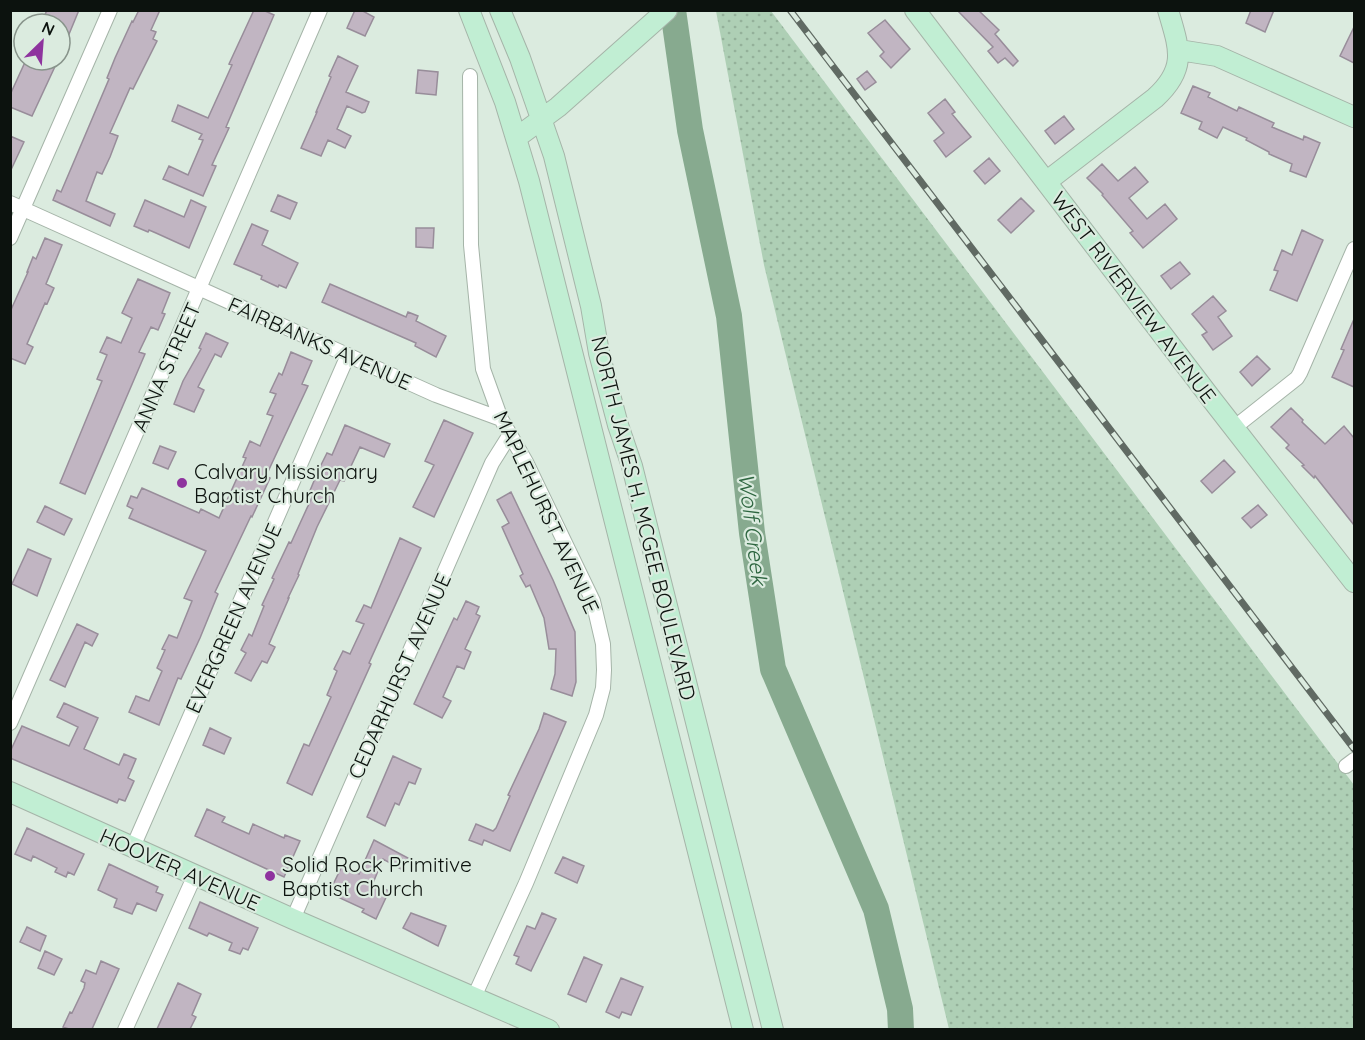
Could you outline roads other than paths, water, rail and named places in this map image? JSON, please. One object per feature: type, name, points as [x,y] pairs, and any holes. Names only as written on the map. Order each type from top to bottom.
[{"type":"main road","name":"NORTH JAMES H. MCGEE BOULEVARD","points":[[469,10],[505,102],[516,138],[743,1029]]},
{"type":"main road","name":"NORTH JAMES H. MCGEE BOULEVARD","points":[[500,10],[542,118],[591,306],[599,353],[641,500],[773,1029]]},
{"type":"main road","points":[[516,138],[593,76],[667,10]]},
{"type":"main road","name":"WEST RIVERVIEW AVENUE","points":[[915,10],[1354,582]]},
{"type":"main road","points":[[1046,182],[1162,92],[1176,69],[1179,50],[1168,10]]},
{"type":"main road","points":[[1179,50],[1217,57],[1354,117]]},
{"type":"main road","name":"HOOVER AVENUE","points":[[10,792],[293,919],[549,1029]]},
{"type":"street","points":[[10,238],[17,206],[110,10]]},
{"type":"street","name":"ANNA STREET","points":[[10,723],[320,10]]},
{"type":"street","name":"MAPLEHURST AVENUE","points":[[470,75],[471,235],[483,369],[501,419],[526,462],[592,601],[603,644],[604,670],[596,715],[526,883],[474,997]]},
{"type":"street","name":"FAIRBANKS AVENUE","points":[[17,206],[436,395],[501,419]]},
{"type":"street","points":[[1235,427],[1297,378],[1354,249]]},
{"type":"street","name":"EVERGREEN AVENUE","points":[[133,847],[348,356]]},
{"type":"street","name":"CEDARHURST AVENUE","points":[[293,919],[492,463],[509,436]]},
{"type":"street","points":[[125,1029],[195,875]]},
{"type":"waterway","name":"Wolf Creek","points":[[673,10],[690,130],[729,316],[752,533],[773,669],[876,909],[900,1009],[901,1030]]},
{"type":"railway","points":[[790,10],[1354,749]]},
{"type":"place","name":"Calvary Missionary Baptist Church","points":[[182,483]]},
{"type":"place","name":"Solid Rock Primitive Baptist Church","points":[[270,876]]}]
